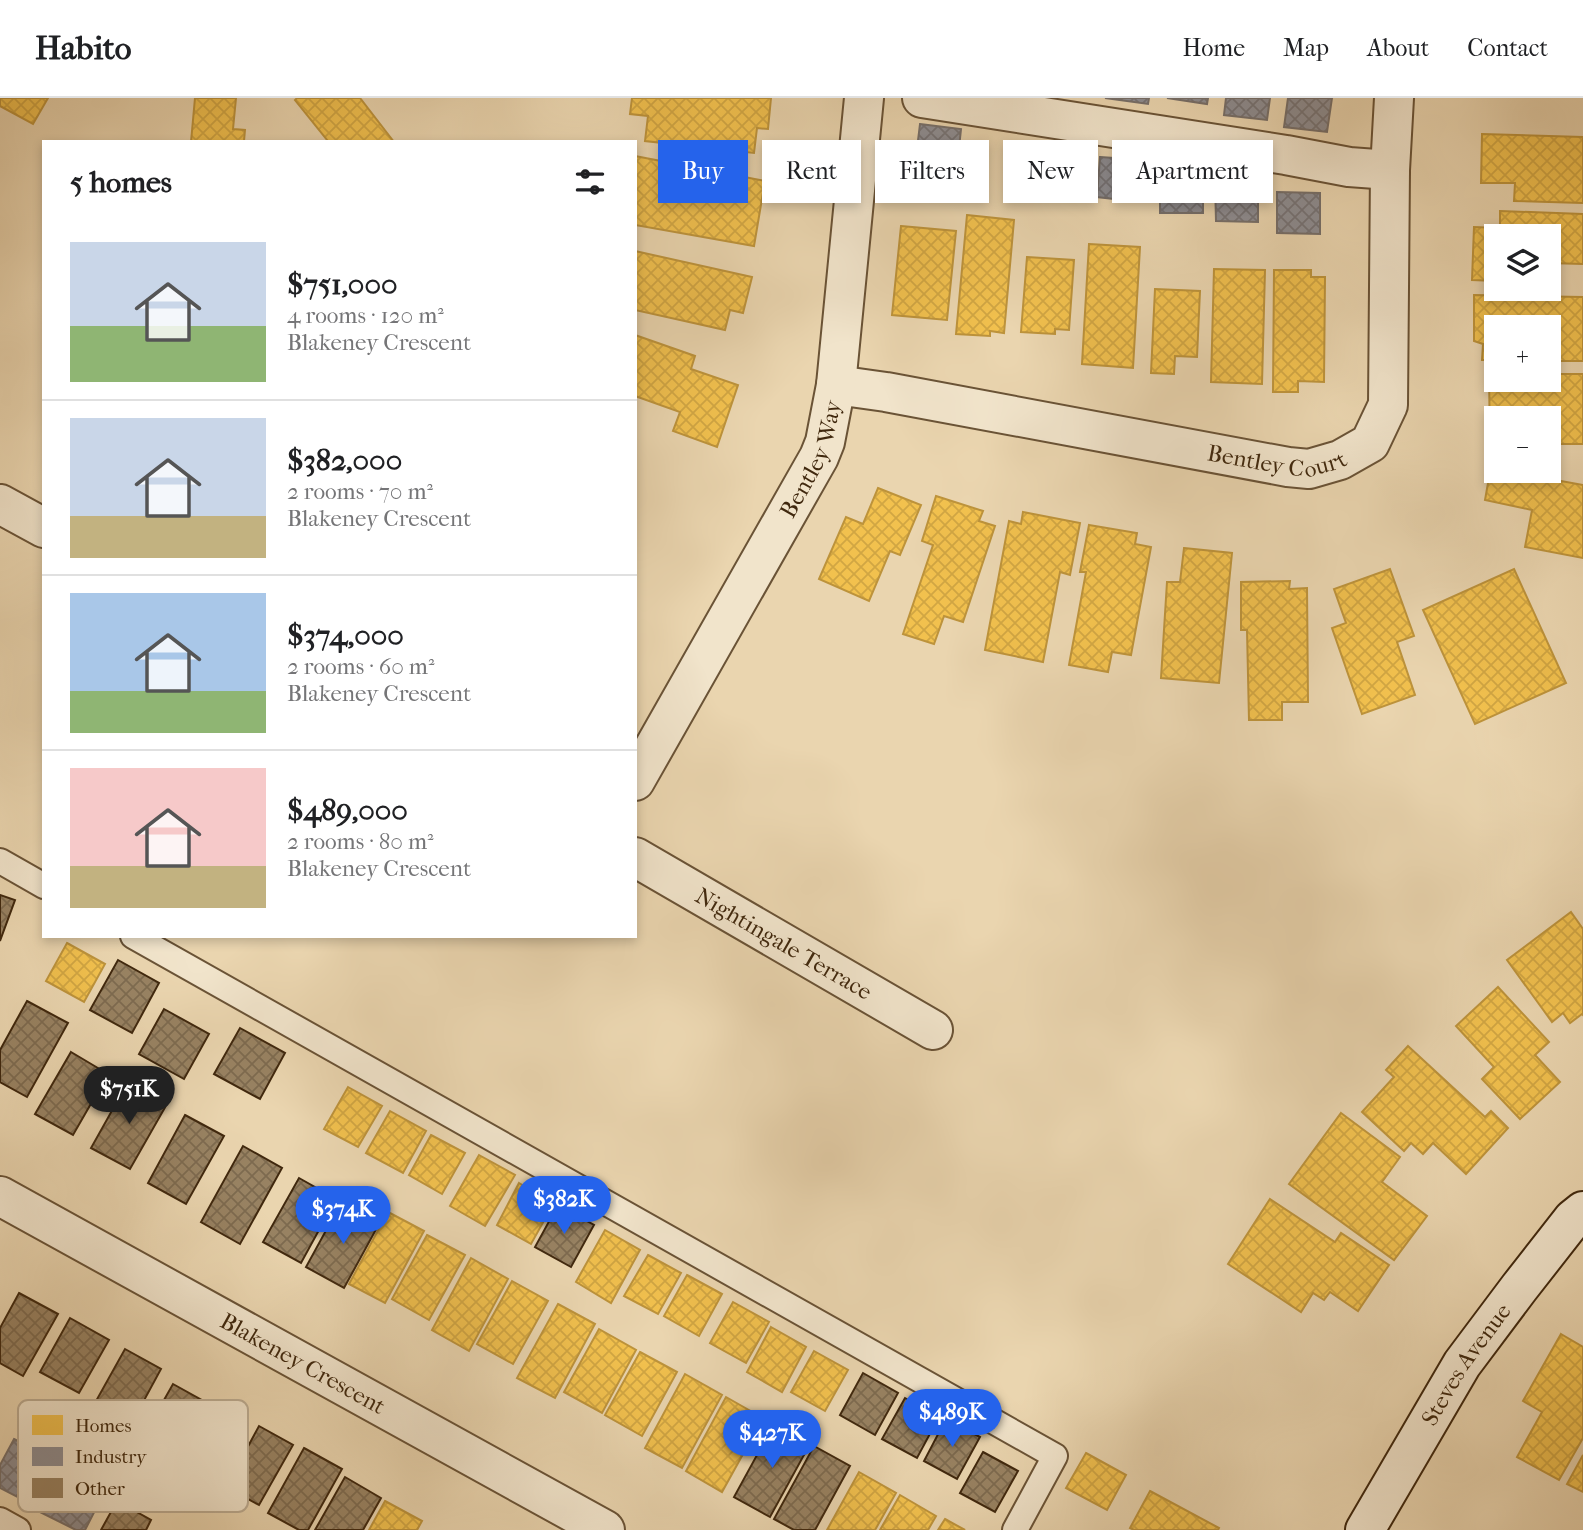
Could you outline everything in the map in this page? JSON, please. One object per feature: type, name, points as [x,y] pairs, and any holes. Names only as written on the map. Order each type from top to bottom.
[{"type":"street","name":"Bentley Way","points":[[637,777],[825,442],[836,385],[864,98]]},
{"type":"street","points":[[922,98],[1349,167],[1390,170]]},
{"type":"street","name":"Bentley Court","points":[[836,385],[1288,467],[1309,469],[1340,460],[1370,443],[1388,405],[1390,170],[1394,98]]},
{"type":"street","points":[[0,503],[42,527]]},
{"type":"street","name":"Nightingale Terrace","points":[[637,858],[933,1030]]},
{"type":"street","name":"Blakeney Crescent","points":[[0,1196],[605,1530]]},
{"type":"street","name":"Steves Avenue","points":[[1365,1530],[1462,1364],[1573,1219],[1583,1211]]},
{"type":"lane","points":[[0,861],[42,885]]},
{"type":"lane","points":[[138,938],[1055,1456],[1015,1530]]},
{"type":"lane","points":[[0,1520],[18,1530]]},
{"type":"building: Homes","points":[[0,98],[48,98],[33,124],[0,106]]},
{"type":"building: Homes","points":[[195,98],[236,98],[233,129],[245,130],[244,140],[191,140]]},
{"type":"building: Homes","points":[[360,98],[392,140],[327,140],[295,100]]},
{"type":"building: Homes","points":[[632,98],[771,98],[768,129],[757,128],[754,153],[748,152],[748,140],[645,141],[648,116],[630,114]]},
{"type":"building: Homes","points":[[1482,134],[1583,137],[1583,203],[1514,201],[1515,183],[1481,183]]},
{"type":"building: Homes","points":[[637,156],[658,160],[658,203],[748,203],[748,178],[762,180],[762,199],[754,246],[637,225]]},
{"type":"building: Homes","points":[[1500,211],[1583,214],[1583,264],[1561,263],[1561,224],[1500,224]]},
{"type":"building: Homes","points":[[967,215],[1014,220],[1004,333],[990,331],[990,336],[956,334]]},
{"type":"building: Homes","points":[[901,226],[956,231],[947,320],[892,315]]},
{"type":"building: Homes","points":[[1474,227],[1484,227],[1484,280],[1472,280]]},
{"type":"building: Homes","points":[[1089,244],[1140,247],[1133,368],[1082,364]]},
{"type":"building: Homes","points":[[637,251],[752,277],[743,313],[730,310],[725,330],[637,310]]},
{"type":"building: Homes","points":[[1027,257],[1074,260],[1069,330],[1055,329],[1055,334],[1021,332]]},
{"type":"building: Homes","points":[[1214,269],[1265,270],[1262,384],[1211,382]]},
{"type":"building: Homes","points":[[1274,270],[1311,270],[1311,277],[1325,277],[1324,382],[1298,381],[1298,392],[1273,392]]},
{"type":"building: Homes","points":[[1155,289],[1200,291],[1197,357],[1175,356],[1174,374],[1151,373]]},
{"type":"building: Homes","points":[[1474,295],[1484,295],[1484,301],[1561,301],[1561,297],[1583,297],[1583,361],[1561,361],[1561,315],[1484,315],[1484,360],[1483,344],[1474,341]]},
{"type":"building: Homes","points":[[637,336],[695,356],[691,369],[738,385],[717,447],[673,431],[680,412],[637,397]]},
{"type":"building: Homes","points":[[1561,374],[1583,374],[1583,444],[1561,444],[1561,406],[1489,406],[1489,392],[1561,392]]},
{"type":"building: Homes","points":[[1561,481],[1583,485],[1583,558],[1525,547],[1532,510],[1485,500],[1488,483]]},
{"type":"building: Homes","points":[[878,488],[921,505],[900,555],[890,551],[869,601],[819,579],[846,517],[863,524]]},
{"type":"building: Homes","points":[[936,496],[983,511],[979,521],[995,526],[963,622],[944,616],[934,644],[903,634],[933,545],[922,541]]},
{"type":"building: Homes","points":[[1023,512],[1080,523],[1070,575],[1060,572],[1043,662],[985,650],[1009,521],[1021,524]]},
{"type":"building: Homes","points":[[1089,525],[1137,533],[1135,544],[1151,547],[1131,655],[1112,652],[1108,672],[1069,665],[1086,572],[1080,572]]},
{"type":"building: Homes","points":[[1184,548],[1232,553],[1219,683],[1161,678],[1167,582],[1180,582]]},
{"type":"building: Homes","points":[[1390,569],[1414,636],[1397,642],[1415,695],[1362,714],[1332,628],[1346,623],[1334,589]]},
{"type":"building: Homes","points":[[1514,569],[1566,683],[1475,724],[1423,610]]},
{"type":"building: Homes","points":[[1290,581],[1289,589],[1307,588],[1308,702],[1282,702],[1282,720],[1249,720],[1247,630],[1241,630],[1241,582]]},
{"type":"building: Homes","points":[[1571,912],[1583,929],[1583,1015],[1570,1023],[1563,1013],[1552,1022],[1507,960]]},
{"type":"building: Homes","points":[[67,943],[105,964],[84,1002],[46,981]]},
{"type":"building: Homes","points":[[1498,987],[1549,1042],[1535,1055],[1560,1082],[1520,1119],[1482,1079],[1494,1067],[1456,1026]]},
{"type":"building: Homes","points":[[1408,1046],[1485,1117],[1491,1111],[1508,1128],[1466,1174],[1433,1143],[1423,1154],[1411,1143],[1404,1151],[1362,1112],[1394,1077],[1386,1070]]},
{"type":"building: Homes","points":[[348,1087],[382,1106],[358,1147],[324,1129]]},
{"type":"building: Homes","points":[[390,1111],[426,1131],[403,1173],[366,1153]]},
{"type":"building: Homes","points":[[1341,1113],[1400,1157],[1382,1182],[1427,1216],[1394,1260],[1289,1184]]},
{"type":"building: Homes","points":[[431,1135],[465,1153],[442,1194],[409,1175]]},
{"type":"building: Homes","points":[[479,1155],[515,1175],[485,1226],[450,1206]]},
{"type":"building: Homes","points":[[519,1183],[554,1203],[531,1244],[497,1225]]},
{"type":"building: Homes","points":[[1270,1199],[1335,1242],[1341,1233],[1389,1265],[1358,1311],[1330,1292],[1324,1300],[1313,1293],[1301,1312],[1228,1264]]},
{"type":"building: Homes","points":[[388,1212],[424,1231],[385,1303],[349,1284]]},
{"type":"building: Homes","points":[[605,1230],[640,1250],[611,1303],[576,1282]]},
{"type":"building: Homes","points":[[427,1235],[465,1255],[429,1320],[392,1299]]},
{"type":"building: Homes","points":[[648,1255],[681,1273],[658,1314],[624,1296]]},
{"type":"building: Homes","points":[[471,1258],[508,1279],[469,1351],[432,1330]]},
{"type":"building: Homes","points":[[687,1275],[722,1294],[699,1336],[664,1316]]},
{"type":"building: Homes","points":[[512,1281],[548,1301],[513,1364],[477,1344]]},
{"type":"building: Homes","points":[[733,1302],[769,1322],[746,1363],[710,1343]]},
{"type":"building: Homes","points":[[558,1304],[595,1324],[555,1398],[517,1378]]},
{"type":"building: Homes","points":[[771,1327],[806,1347],[782,1392],[747,1372]]},
{"type":"building: Homes","points":[[599,1329],[636,1350],[602,1413],[564,1392]]},
{"type":"building: Homes","points":[[1561,1334],[1583,1347],[1583,1438],[1559,1480],[1517,1457],[1542,1412],[1523,1401]]},
{"type":"building: Homes","points":[[814,1351],[848,1370],[825,1411],[791,1392]]},
{"type":"building: Homes","points":[[640,1352],[677,1372],[642,1436],[605,1415]]},
{"type":"building: Homes","points":[[685,1374],[722,1395],[682,1468],[645,1448]]},
{"type":"building: Homes","points":[[726,1397],[763,1418],[722,1492],[686,1471]]},
{"type":"building: Homes","points":[[1086,1453],[1126,1475],[1107,1510],[1066,1488]]},
{"type":"building: Homes","points":[[1583,1455],[1583,1492],[1567,1484]]},
{"type":"building: Homes","points":[[859,1472],[896,1493],[875,1530],[827,1530]]},
{"type":"building: Homes","points":[[1150,1491],[1219,1528],[1218,1530],[1130,1528]]},
{"type":"building: Homes","points":[[900,1495],[936,1516],[928,1530],[880,1530]]},
{"type":"building: Homes","points":[[385,1501],[422,1521],[417,1530],[369,1530]]},
{"type":"building: Homes","points":[[945,1519],[965,1530],[938,1530]]},
{"type":"building: Industry","points":[[1105,98],[1149,98],[1148,104]]},
{"type":"building: Industry","points":[[1167,98],[1208,98],[1207,104]]},
{"type":"building: Industry","points":[[1226,98],[1270,98],[1267,120],[1224,115]]},
{"type":"building: Industry","points":[[1288,98],[1332,98],[1327,132],[1284,127]]},
{"type":"building: Industry","points":[[920,124],[961,129],[960,140],[918,140]]},
{"type":"building: Industry","points":[[1100,157],[1112,158],[1112,199],[1098,197]]},
{"type":"building: Industry","points":[[1277,192],[1320,193],[1320,234],[1277,233]]},
{"type":"building: Industry","points":[[1160,203],[1203,203],[1203,213],[1160,213]]},
{"type":"building: Industry","points":[[1216,203],[1258,203],[1258,222],[1216,221]]},
{"type":"building: Industry","points":[[14,1439],[18,1441],[18,1497],[0,1488],[0,1465]]},
{"type":"building: Industry","points":[[40,1512],[94,1512],[85,1530],[76,1530]]},
{"type":"building: Other","points":[[0,895],[15,900],[0,941]]},
{"type":"building: Other","points":[[118,960],[159,983],[132,1033],[90,1010]]},
{"type":"building: Other","points":[[27,1001],[68,1023],[27,1097],[0,1082],[0,1050]]},
{"type":"building: Other","points":[[164,1009],[209,1034],[184,1079],[139,1054]]},
{"type":"building: Other","points":[[240,1028],[285,1053],[260,1099],[214,1074]]},
{"type":"building: Other","points":[[71,1052],[108,1074],[73,1135],[35,1114]]},
{"type":"building: Other","points":[[128,1082],[167,1104],[130,1169],[91,1148]]},
{"type":"building: Other","points":[[185,1115],[224,1136],[186,1204],[148,1183]]},
{"type":"building: Other","points":[[243,1146],[282,1168],[240,1244],[201,1222]]},
{"type":"building: Other","points":[[299,1178],[336,1199],[301,1263],[263,1242]]},
{"type":"building: Other","points":[[341,1203],[379,1224],[344,1288],[306,1267]]},
{"type":"building: Other","points":[[558,1205],[594,1225],[571,1267],[535,1247]]},
{"type":"building: Other","points":[[19,1293],[58,1314],[23,1376],[0,1363],[0,1328]]},
{"type":"building: Other","points":[[70,1318],[109,1340],[79,1393],[40,1372]]},
{"type":"building: Other","points":[[125,1349],[161,1369],[144,1400],[97,1400]]},
{"type":"building: Other","points":[[863,1373],[898,1393],[875,1435],[840,1415]]},
{"type":"building: Other","points":[[173,1384],[202,1400],[164,1400]]},
{"type":"building: Other","points":[[905,1398],[939,1417],[917,1458],[882,1439]]},
{"type":"building: Other","points":[[946,1419],[980,1437],[957,1479],[924,1461]]},
{"type":"building: Other","points":[[774,1424],[810,1444],[770,1517],[734,1497]]},
{"type":"building: Other","points":[[259,1426],[293,1445],[259,1505],[248,1499],[248,1446]]},
{"type":"building: Other","points":[[814,1446],[850,1466],[815,1530],[794,1530],[774,1519]]},
{"type":"building: Other","points":[[304,1448],[342,1469],[308,1530],[299,1530],[268,1513]]},
{"type":"building: Other","points":[[983,1452],[1018,1471],[995,1512],[960,1493]]},
{"type":"building: Other","points":[[345,1477],[381,1498],[363,1530],[315,1530]]},
{"type":"building: Other","points":[[111,1512],[137,1512],[151,1520],[146,1530],[101,1530]]}]
